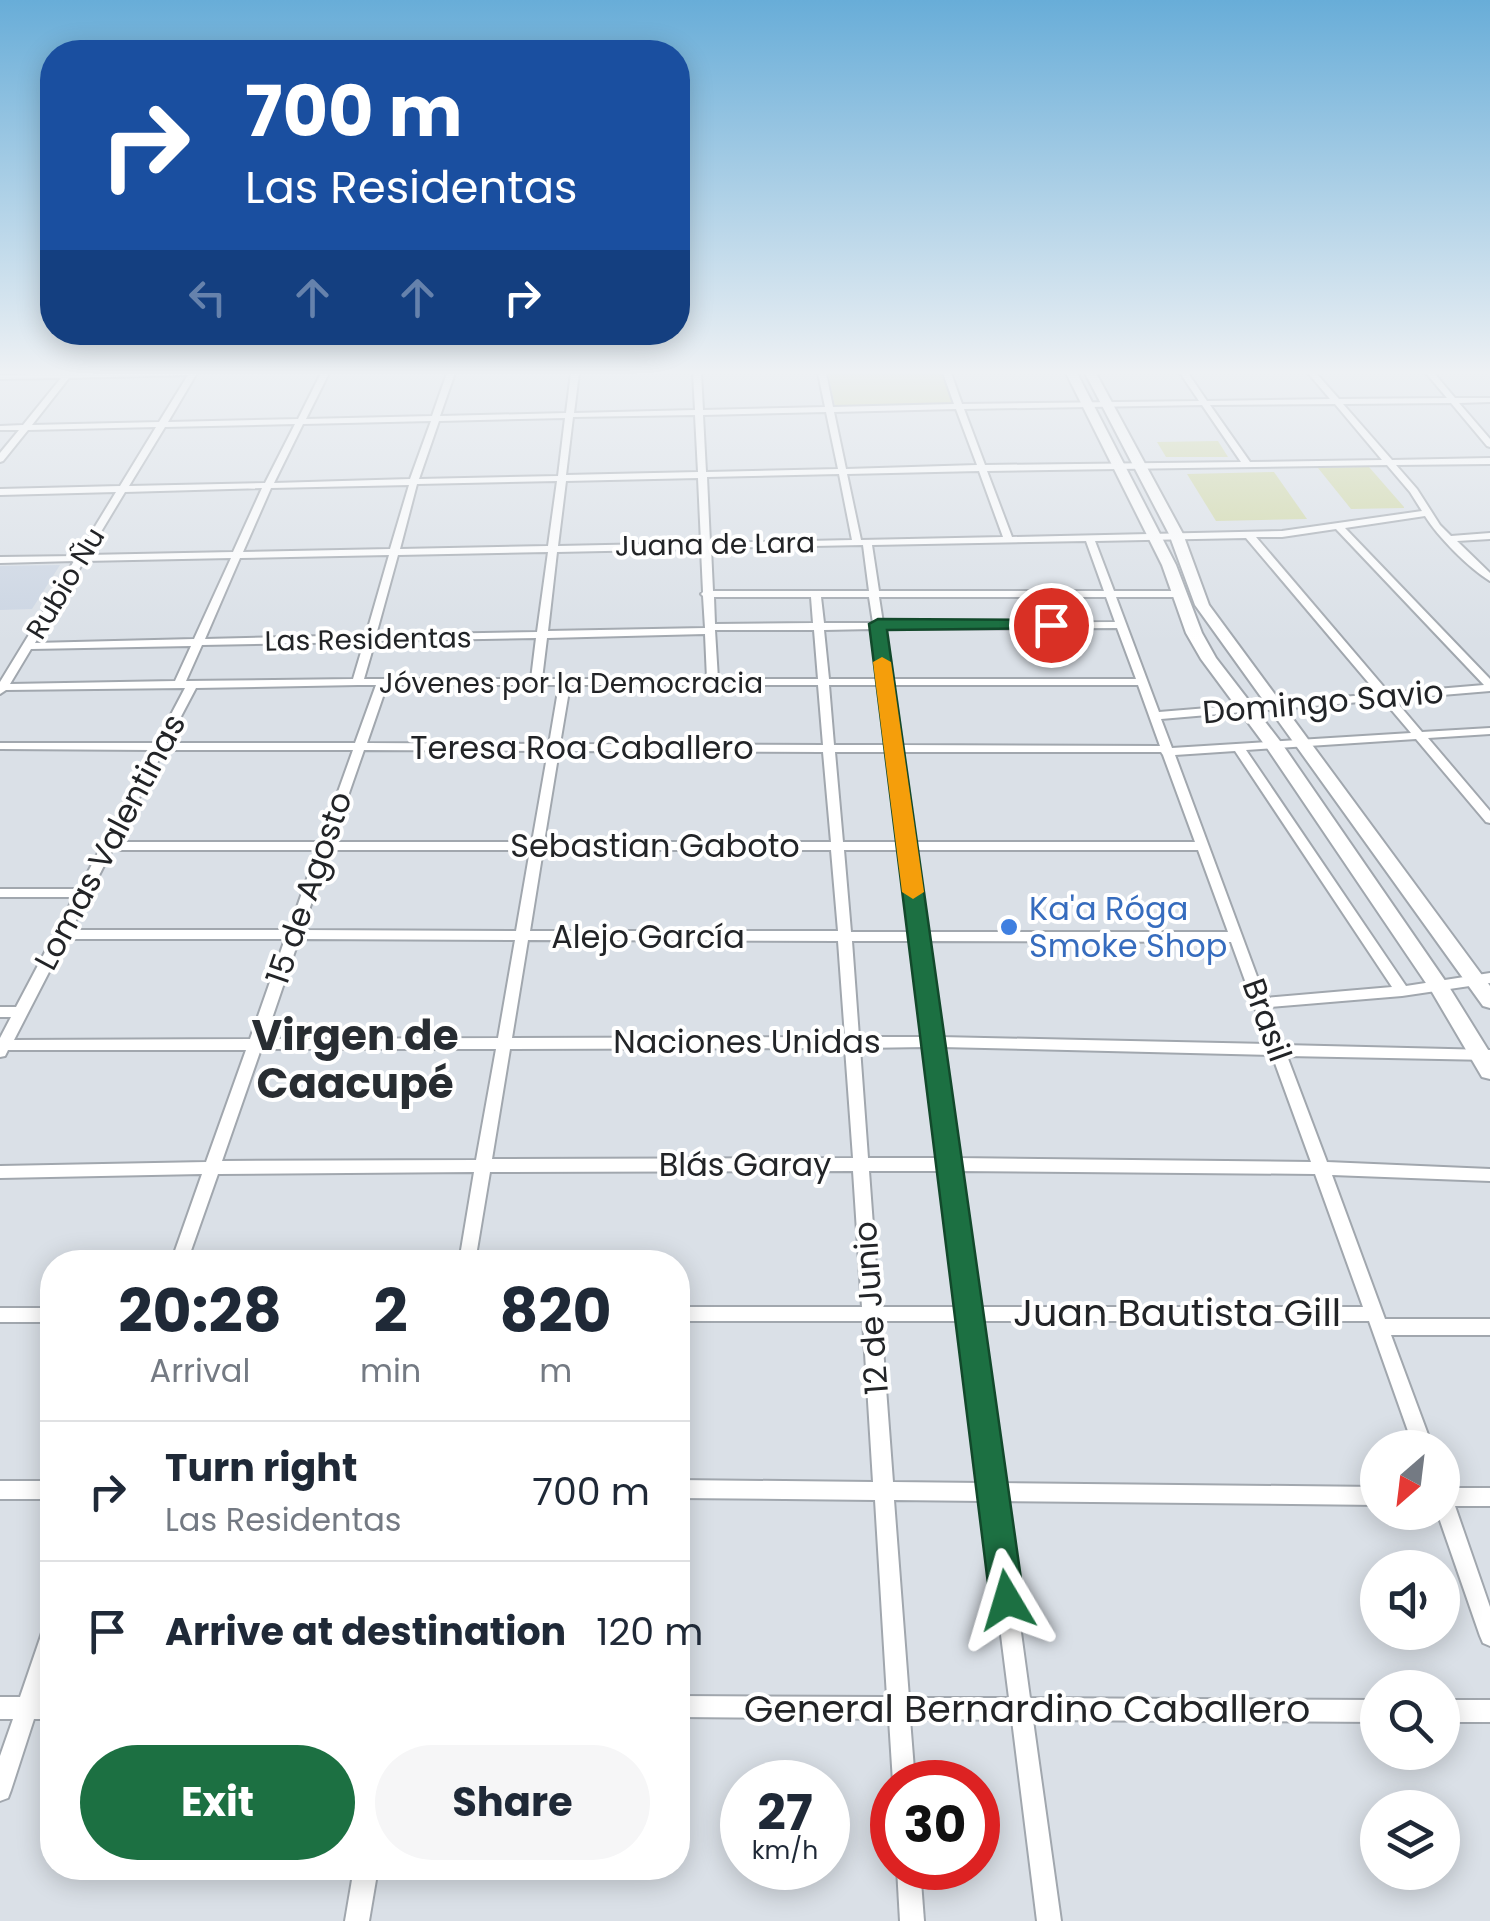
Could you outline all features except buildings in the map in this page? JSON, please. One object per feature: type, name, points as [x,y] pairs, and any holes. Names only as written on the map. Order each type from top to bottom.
[{"type":"main road","points":[[1119,463],[1181,594],[1194,633],[1487,1060]]},
{"type":"main road","points":[[1141,465],[1176,534],[1202,606],[1483,979],[1490,1001]]},
{"type":"street","name":"Rubio Ñu","points":[[1,688],[137,463]]},
{"type":"street","name":"Lomas Valentinas","points":[[2,1049],[159,746],[236,556],[280,463]]},
{"type":"street","points":[[358,682],[420,463]]},
{"type":"street","points":[[536,684],[560,463]]},
{"type":"street","points":[[700,463],[712,684]]},
{"type":"street","points":[[840,463],[862,541],[878,624],[952,1164],[1048,1921]]},
{"type":"street","points":[[979,463],[1008,538]]},
{"type":"street","points":[[0,492],[1341,463]]},
{"type":"street","points":[[1387,463],[1448,538],[1490,578]]},
{"type":"street","name":"Juana de Lara","points":[[0,560],[1248,534],[1339,527],[1428,513]]},
{"type":"street","points":[[1339,527],[1490,686]]},
{"type":"street","points":[[1248,534],[1490,819]]},
{"type":"street","points":[[1448,538],[1490,536]]},
{"type":"street","name":"Brasil","points":[[1089,537],[1418,1430]]},
{"type":"street","points":[[706,594],[1181,594]]},
{"type":"street","name":"12 de Junio","points":[[816,594],[845,938],[902,1760]]},
{"type":"street","name":"Las Residentas","points":[[26,646],[540,635],[819,624],[1120,625]]},
{"type":"street","name":"Jóvenes por la Democracia","points":[[1,688],[358,682],[1142,682]]},
{"type":"street","name":"15 de Agosto","points":[[183,1250],[382,683]]},
{"type":"street","points":[[469,1250],[564,684]]},
{"type":"street","name":"Domingo Savio","points":[[1156,716],[1490,686]]},
{"type":"street","name":"Teresa Roa Caballero","points":[[0,746],[1165,751],[1490,730]]},
{"type":"street","points":[[1238,748],[1402,992]]},
{"type":"street","name":"Sebastian Gaboto","points":[[107,846],[1203,846]]},
{"type":"street","points":[[0,893],[83,892]]},
{"type":"street","name":"Alejo García","points":[[62,934],[1235,936]]},
{"type":"street","points":[[1262,1003],[1402,992],[1483,979]]},
{"type":"street","points":[[0,1012],[22,1012]]},
{"type":"street","name":"Naciones Unidas","points":[[2,1049],[255,1044],[936,1042],[1277,1049],[1487,1060]]},
{"type":"street","name":"Blás Garay","points":[[0,1172],[212,1166],[952,1164],[1320,1166],[1490,1175]]},
{"type":"street","name":"Juan Bautista Gill","points":[[690,1314],[969,1312],[1378,1320],[1490,1327]]},
{"type":"street","points":[[0,1315],[40,1315]]},
{"type":"street","points":[[690,1489],[1360,1496]]},
{"type":"street","points":[[0,1490],[40,1490]]},
{"type":"street","points":[[1460,1497],[1490,1496]]},
{"type":"street","points":[[1453,1530],[1490,1636]]},
{"type":"street","points":[[0,1790],[40,1667]]},
{"type":"street","name":"General Bernardino Caballero","points":[[690,1707],[1360,1711]]},
{"type":"street","points":[[0,1708],[40,1708]]},
{"type":"street","points":[[1460,1711],[1490,1711]]},
{"type":"street","points":[[357,1921],[364,1880]]},
{"type":"street","points":[[910,1890],[912,1921]]},
{"type":"shaded area","points":[[60,565],[32,609],[0,610],[0,566]]},
{"type":"green space","points":[[1369,467],[1404,508],[1351,509],[1318,468]]},
{"type":"green space","points":[[1274,472],[1307,519],[1216,521],[1187,474]]},
{"type":"slow traffic","points":[[882,662],[913,892]]},
{"type":"place","name":"Ka'a Róga Smoke Shop","points":[[1009,927]]},
{"type":"district","name":"Virgen de Caacupé","points":[[355,1059]]},
{"type":"route","points":[[1007,1600],[878,624],[1051,625]]}]
